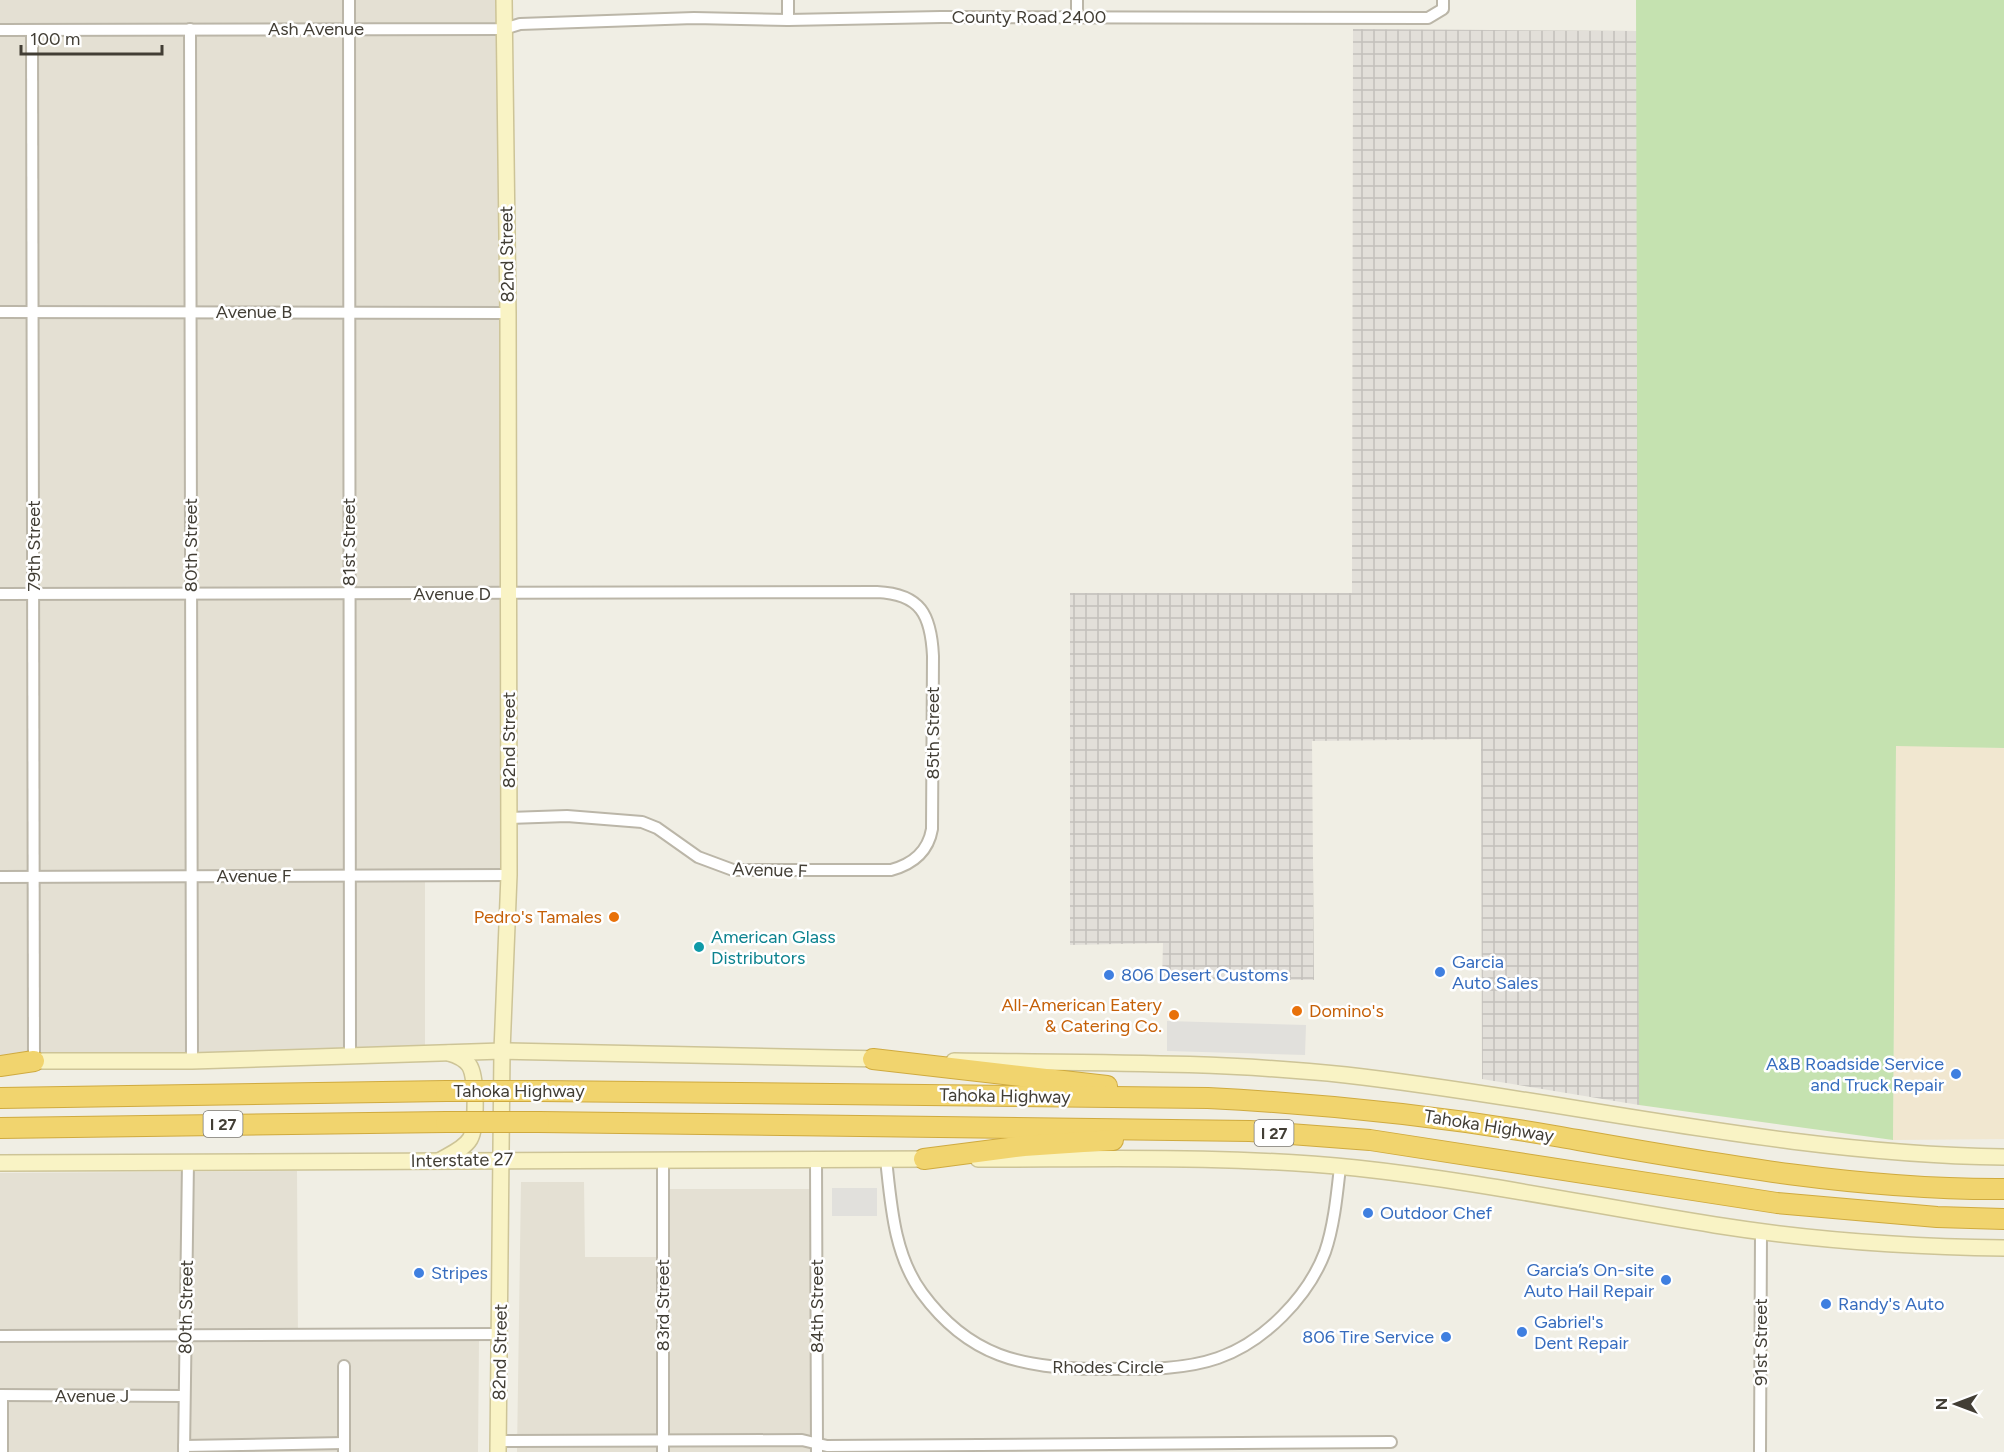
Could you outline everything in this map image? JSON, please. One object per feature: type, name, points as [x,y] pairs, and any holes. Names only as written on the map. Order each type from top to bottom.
[{"type":"highway","points":[[873,1059],[1208,1098]]},
{"type":"highway","points":[[0,1064],[34,1061]]},
{"type":"highway","name":"Tahoka Highway","points":[[0,1098],[446,1091],[1208,1098],[1401,1113],[1695,1161],[1807,1176],[1973,1188],[2004,1187]]},
{"type":"highway","name":"Tahoka Highway","points":[[0,1128],[539,1122],[1212,1130],[1370,1140],[1547,1166],[1713,1196],[1947,1217],[2004,1219]]},
{"type":"highway","points":[[924,1159],[1024,1146],[1175,1136],[1212,1130]]},
{"type":"highway","points":[[1947,1217],[2004,1224]]},
{"type":"main road","name":"82nd Street","points":[[498,1446],[502,1051],[509,875],[508,313],[504,0]]},
{"type":"main road","points":[[34,1061],[192,1061],[502,1051],[873,1059]]},
{"type":"main road","points":[[439,1161],[469,1141],[474,1113],[473,1072],[464,1060],[446,1052]]},
{"type":"main road","name":"Tahoka Highway","points":[[873,1059],[1223,1066],[1301,1071],[1494,1095],[1795,1143],[1910,1154],[2004,1157]]},
{"type":"main road","points":[[924,1159],[1147,1158],[1340,1167],[1466,1182],[1761,1231],[1910,1244],[2004,1248]]},
{"type":"main road","name":"Interstate 27","points":[[0,1163],[924,1159]]},
{"type":"street","name":"81st Street","points":[[349,0],[350,1056]]},
{"type":"street","points":[[788,0],[788,20]]},
{"type":"street","points":[[1077,0],[1077,16]]},
{"type":"street","name":"County Road 2400","points":[[631,21],[694,18],[788,20],[1077,16],[1428,18],[1443,9],[1443,0]]},
{"type":"street","name":"Ash Avenue","points":[[0,30],[504,29],[520,24],[631,21]]},
{"type":"street","name":"79th Street","points":[[32,30],[34,1061]]},
{"type":"street","name":"80th Street","points":[[190,30],[192,1061]]},
{"type":"street","name":"Avenue B","points":[[0,312],[508,313]]},
{"type":"street","name":"Avenue D","points":[[0,594],[509,594],[770,591],[877,592],[903,595]]},
{"type":"street","name":"85th Street","points":[[899,868],[910,863],[926,848],[932,829],[932,636],[925,615],[911,599],[903,595]]},
{"type":"street","name":"Avenue F","points":[[509,818],[567,816],[642,822],[657,828],[698,856],[733,870],[809,872],[899,868]]},
{"type":"street","name":"Avenue F","points":[[0,878],[509,875]]},
{"type":"street","name":"83rd Street","points":[[663,1159],[663,1452]]},
{"type":"street","name":"84th Street","points":[[816,1159],[817,1448]]},
{"type":"street","name":"Rhodes Circle","points":[[886,1159],[894,1224],[903,1258],[910,1274],[933,1307],[960,1332],[998,1355],[1034,1366],[1066,1368],[1164,1367],[1203,1362],[1226,1354],[1267,1329],[1303,1291],[1325,1251],[1340,1167]]},
{"type":"street","name":"80th Street","points":[[184,1449],[188,1162]]},
{"type":"street","name":"91st Street","points":[[1760,1452],[1761,1231]]},
{"type":"street","points":[[0,1336],[499,1334]]},
{"type":"street","points":[[184,1449],[344,1447],[344,1366]]},
{"type":"street","points":[[1,1395],[2,1452]]},
{"type":"street","name":"Avenue J","points":[[1,1395],[184,1396]]},
{"type":"street","points":[[498,1446],[663,1440],[802,1440],[817,1448],[827,1446],[1391,1442]]},
{"type":"shaded area","points":[[0,0],[503,0],[503,872],[425,873],[425,1046],[212,1054],[0,1055]]},
{"type":"shaded area","points":[[1353,29],[1638,31],[1639,1105],[1482,1079],[1481,739],[1312,741],[1314,980],[1162,980],[1163,943],[1070,945],[1070,593],[1352,593]]},
{"type":"shaded area","points":[[1896,745],[2004,748],[2004,1139],[1893,1140]]},
{"type":"shaded area","points":[[1167,1021],[1306,1025],[1305,1055],[1167,1051]]},
{"type":"shaded area","points":[[297,1171],[298,1341],[479,1341],[478,1452],[0,1452],[0,1173]]},
{"type":"shaded area","points":[[521,1182],[584,1182],[585,1257],[666,1257],[666,1189],[813,1189],[813,1452],[517,1452]]},
{"type":"shaded area","points":[[832,1188],[877,1188],[877,1216],[832,1216]]},
{"type":"green space","points":[[1636,0],[2004,0],[2004,748],[1896,746],[1893,1140],[1639,1105]]},
{"type":"place","name":"Pedro's Tamales","points":[[614,917]]},
{"type":"place","name":"American Glass Distributors","points":[[699,947]]},
{"type":"place","name":"Garcia Auto Sales","points":[[1440,972]]},
{"type":"place","name":"806 Desert Customs","points":[[1109,975]]},
{"type":"place","name":"Domino's","points":[[1297,1011]]},
{"type":"place","name":"All-American Eatery & Catering Co.","points":[[1174,1015]]},
{"type":"place","name":"A&B Roadside Service and Truck Repair","points":[[1956,1074]]},
{"type":"place","name":"Outdoor Chef","points":[[1368,1213]]},
{"type":"place","name":"Stripes","points":[[419,1273]]},
{"type":"place","name":"Garcia’s On-site Auto Hail Repair","points":[[1666,1280]]},
{"type":"place","name":"Randy's Auto","points":[[1826,1304]]},
{"type":"place","name":"Gabriel's Dent Repair","points":[[1522,1332]]},
{"type":"place","name":"806 Tire Service","points":[[1446,1337]]}]
